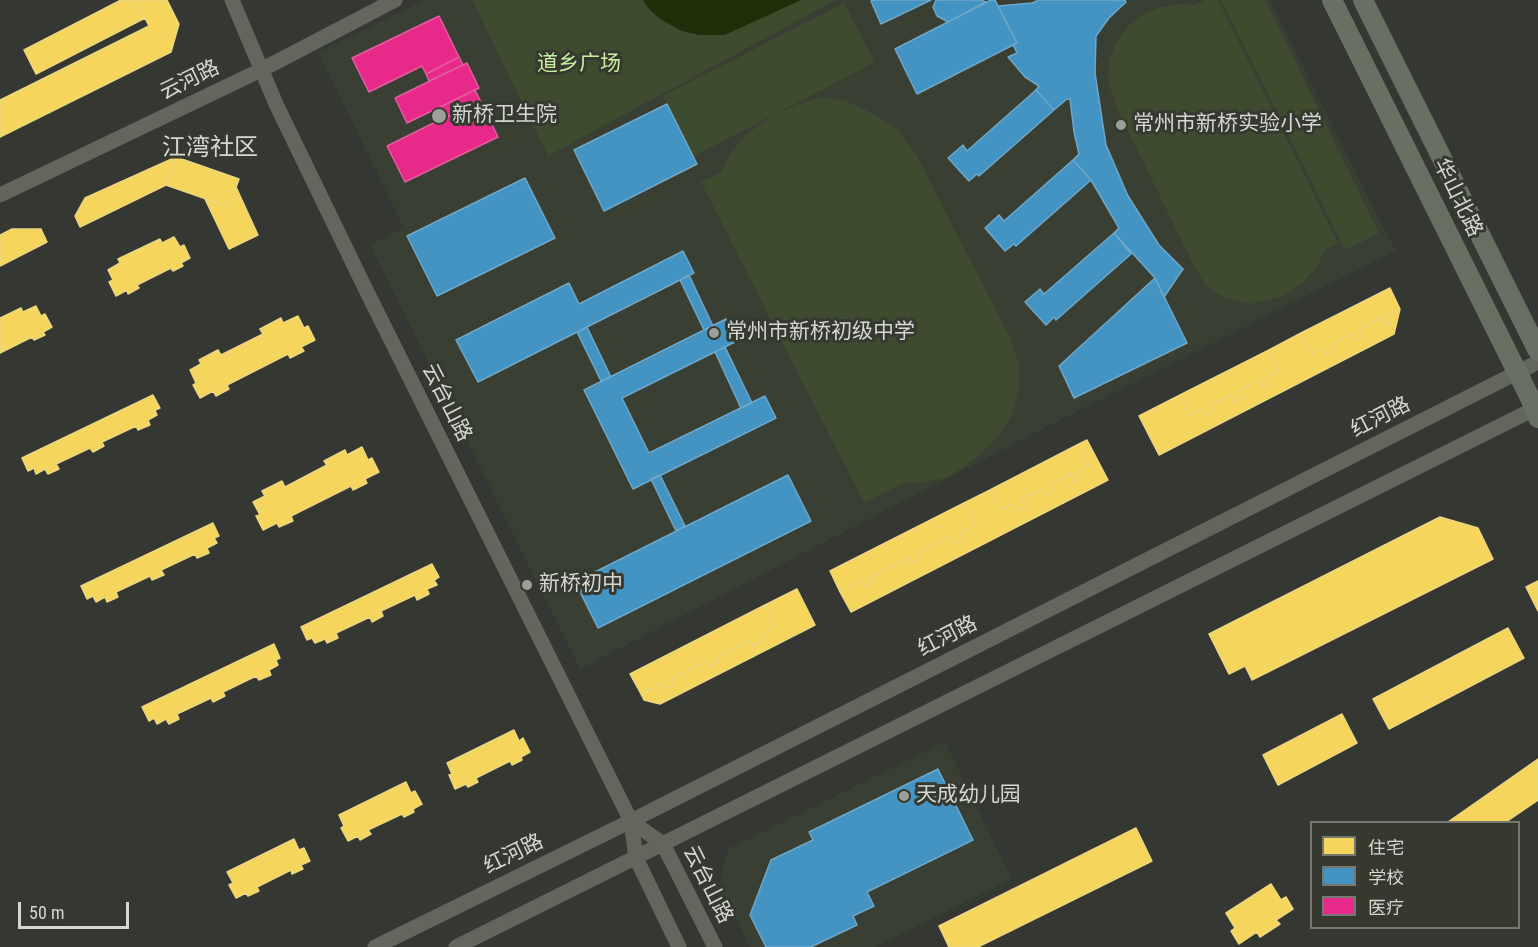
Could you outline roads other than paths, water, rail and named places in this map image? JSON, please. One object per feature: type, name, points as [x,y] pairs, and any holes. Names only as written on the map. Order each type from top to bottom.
[{"type":"main road","name":"华山北路","points":[[1332,0],[1537,411]]},
{"type":"main road","name":"华山北路","points":[[1363,0],[1538,351]]},
{"type":"street","name":"云台山路","points":[[232,0],[276,104],[366,290],[632,820],[636,858],[679,947]]},
{"type":"street","name":"云河路","points":[[0,195],[261,70],[395,0]]},
{"type":"street","name":"红河路","points":[[375,947],[632,820],[1538,362]]},
{"type":"street","points":[[456,947],[1537,411]]},
{"type":"street","name":"云台山路","points":[[632,820],[663,844],[715,947]]},
{"type":"place","name":"新桥卫生院","points":[[439,116]]},
{"type":"place","name":"常州市新桥实验小学","points":[[1121,125]]},
{"type":"place","name":"常州市新桥初级中学","points":[[714,333]]},
{"type":"place","name":"新桥初中","points":[[527,585]]},
{"type":"place","name":"天成幼儿园","points":[[904,796]]},
{"type":"district","name":"江湾社区","points":[[210,149]]},
{"type":"park label","name":"道乡广场","points":[[579,65]]}]
